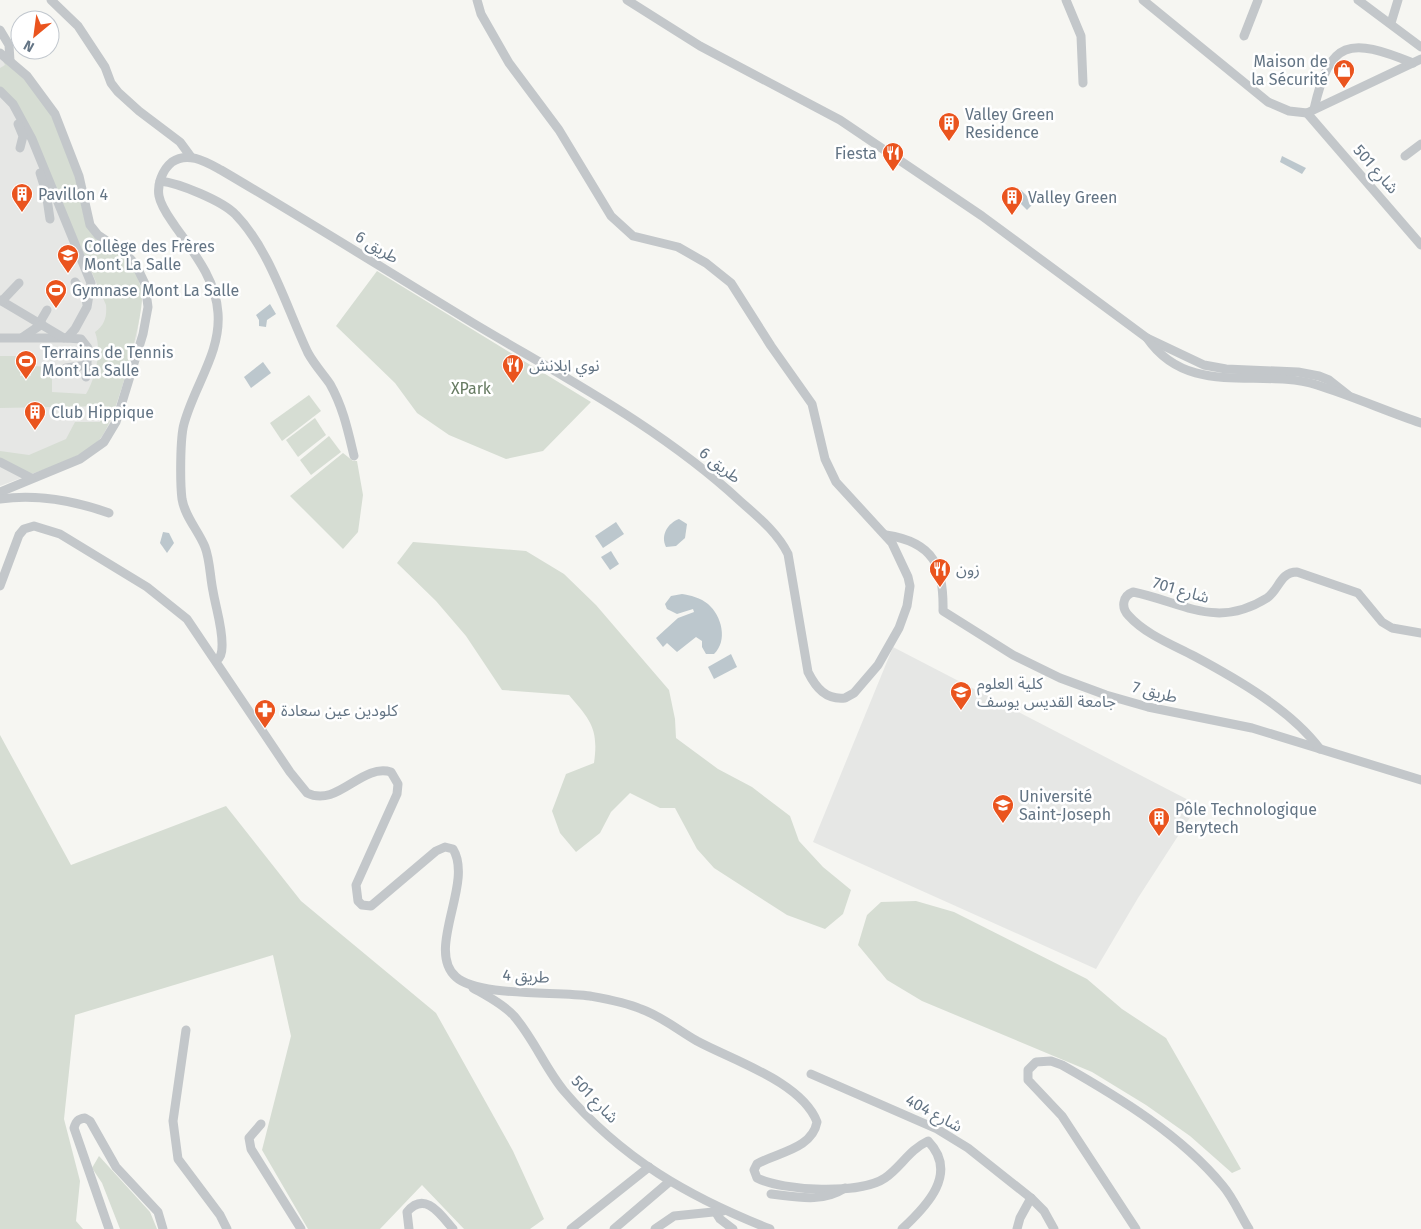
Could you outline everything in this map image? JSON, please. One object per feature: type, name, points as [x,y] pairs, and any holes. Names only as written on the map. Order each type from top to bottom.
[{"type":"street","points":[[51,0],[78,26],[118,92],[139,112],[176,138],[191,157]]},
{"type":"street","name":"طريق 6","points":[[191,157],[221,170],[590,392],[658,436],[724,486],[766,525],[779,539],[788,554],[808,672],[813,682],[828,696],[845,698],[858,689],[886,652],[904,616],[909,595],[908,577],[886,535],[836,482],[825,458],[812,404],[771,346],[731,283],[706,263],[678,248],[634,236],[611,216],[559,130],[505,56],[481,14],[477,0]]},
{"type":"street","points":[[626,0],[700,46],[840,120],[982,216],[1147,338],[1156,352],[1187,369],[1201,374],[1236,380],[1297,382],[1348,395],[1421,423]]},
{"type":"street","points":[[1066,0],[1081,36],[1083,83]]},
{"type":"street","points":[[1143,0],[1268,102],[1289,111],[1311,111],[1417,61]]},
{"type":"street","points":[[1244,36],[1258,0]]},
{"type":"street","points":[[1358,0],[1421,47]]},
{"type":"street","points":[[1391,23],[1398,0]]},
{"type":"street","points":[[0,30],[9,45],[10,61]]},
{"type":"street","points":[[1311,111],[1321,77],[1338,54],[1351,48],[1369,48],[1417,61]]},
{"type":"street","points":[[0,53],[33,83],[55,114],[79,176],[90,225],[98,234],[126,254],[136,264],[145,284],[148,307],[143,334],[116,422],[109,436],[98,448],[80,459],[29,477],[0,492]]},
{"type":"street","points":[[3,94],[23,136],[20,148]]},
{"type":"street","points":[[3,94],[18,112],[37,151],[89,276],[91,289],[87,307],[75,329],[65,338]]},
{"type":"street","name":"شارع 501","points":[[1311,111],[1421,245]]},
{"type":"street","points":[[1405,156],[1421,144]]},
{"type":"street","points":[[37,151],[36,160],[46,192],[50,219]]},
{"type":"street","points":[[191,157],[181,158],[170,164],[160,181],[159,196],[161,203],[209,279],[218,308],[219,327],[215,348],[190,404],[181,443],[182,499],[188,518],[206,552],[221,631],[222,653],[217,660]]},
{"type":"street","points":[[160,181],[187,190],[223,206],[236,214],[249,231],[308,352],[341,405],[354,456]]},
{"type":"street","points":[[75,282],[85,295],[87,307]]},
{"type":"street","points":[[19,283],[1,300],[65,338]]},
{"type":"street","points":[[23,337],[41,323],[47,310]]},
{"type":"street","points":[[0,338],[65,338],[83,341],[89,351],[86,377]]},
{"type":"street","points":[[66,368],[87,365]]},
{"type":"street","points":[[0,462],[29,477]]},
{"type":"street","points":[[0,498],[39,498],[88,506],[109,513]]},
{"type":"street","points":[[0,586],[15,543],[24,529],[34,526],[53,530],[118,568],[177,609],[217,660],[290,772],[307,793],[315,797],[327,796],[377,770],[391,772],[398,784],[394,803],[356,884],[356,896],[362,905],[371,906],[441,848],[445,846],[453,850],[456,855],[458,873],[448,927],[447,960],[456,977],[469,985]]},
{"type":"street","name":"طريق 7","points":[[886,535],[911,541],[934,558],[940,573],[943,611],[1013,655],[1060,678],[1106,695],[1148,707],[1252,728],[1421,780]]},
{"type":"street","name":"شارع 701","points":[[1320,749],[1305,730],[1271,704],[1213,666],[1137,624],[1124,611],[1123,606],[1126,597],[1133,592],[1193,611],[1221,615],[1231,613],[1267,598],[1274,593],[1284,576],[1290,572],[1297,572],[1358,593],[1382,622],[1403,631],[1421,633]]},
{"type":"street","name":"شارع 501","points":[[469,985],[514,1016],[554,1078],[578,1107],[601,1129],[669,1182],[719,1211]]},
{"type":"street","name":"طريق 4","points":[[469,985],[496,989],[590,996],[627,1004],[654,1014],[696,1040],[785,1087],[807,1104],[814,1113],[817,1122],[813,1135],[806,1141],[757,1164],[754,1170],[757,1178],[784,1185],[818,1188],[845,1188],[878,1182],[895,1169],[915,1148],[928,1141],[935,1148],[940,1161],[940,1180],[922,1209],[902,1229]]},
{"type":"street","points":[[186,1030],[173,1120],[178,1160],[220,1215],[227,1229]]},
{"type":"street","points":[[1136,1229],[1062,1116],[1028,1080],[1028,1070],[1036,1062],[1051,1061],[1062,1065],[1163,1129],[1191,1153],[1225,1188],[1249,1229]]},
{"type":"street","name":"شارع 404","points":[[811,1074],[937,1129],[968,1148],[1031,1198]]},
{"type":"street","points":[[109,1229],[74,1128],[75,1122],[80,1119],[85,1118],[90,1122],[116,1167],[158,1212],[163,1229]]},
{"type":"street","points":[[262,1124],[248,1138],[251,1149],[301,1229]]},
{"type":"street","points":[[572,1229],[649,1167]]},
{"type":"street","points":[[614,1229],[669,1182]]},
{"type":"street","points":[[771,1194],[820,1198],[833,1196],[845,1188]]},
{"type":"street","points":[[1017,1229],[1023,1212],[1031,1198],[1044,1211],[1054,1229]]},
{"type":"street","points":[[409,1229],[407,1212],[413,1205],[426,1203],[453,1229]]},
{"type":"street","points":[[719,1211],[720,1219],[733,1229]]},
{"type":"street","points":[[657,1228],[674,1216],[719,1211],[770,1229]]},
{"type":"shaded area","name":"Collège des Frères Mont La Salle","points":[[0,58],[12,66],[84,216],[142,297],[137,336],[110,425],[101,439],[89,449],[64,462],[0,486]]},
{"type":"shaded area","points":[[1282,156],[1306,168],[1302,174],[1280,162]]},
{"type":"shaded area","points":[[1021,190],[1034,203],[1027,210],[1014,197]]},
{"type":"shaded area","points":[[270,304],[276,314],[267,320],[266,327],[259,326],[259,320],[256,315]]},
{"type":"shaded area","points":[[263,362],[271,373],[251,388],[244,377]]},
{"type":"shaded area","points":[[679,519],[687,524],[685,538],[676,546],[666,547],[664,538],[666,530],[671,523]]},
{"type":"shaded area","points":[[616,522],[624,534],[603,548],[595,536]]},
{"type":"shaded area","points":[[163,532],[169,533],[174,543],[167,553],[160,543]]},
{"type":"shaded area","points":[[611,551],[619,564],[610,570],[601,557]]},
{"type":"shaded area","points":[[682,594],[705,602],[717,615],[722,629],[722,636],[718,649],[714,654],[706,654],[702,647],[702,641],[696,637],[677,652],[667,643],[663,647],[656,638],[678,618],[694,612],[693,609],[677,614],[667,609],[665,604],[671,596]]},
{"type":"shaded area","name":"Université Saint-Joseph","points":[[893,647],[1198,805],[1138,898],[1096,969],[813,842]]},
{"type":"shaded area","points":[[731,654],[737,667],[714,679],[708,667]]},
{"type":"green space","points":[[3,61],[12,66],[42,98],[70,155],[84,216],[134,269],[142,294],[138,328],[127,372],[106,430],[100,439],[84,452],[65,462],[25,476],[0,461],[0,451],[29,455],[66,439],[75,422],[100,422],[105,406],[0,408],[0,356],[16,356],[20,358],[20,376],[31,376],[31,366],[52,367],[52,392],[86,394],[93,380],[97,363],[98,347],[95,332],[106,317],[106,305],[47,169],[0,90],[0,68],[5,65]]},
{"type":"green space","name":"XPark","points":[[377,271],[591,402],[543,451],[506,459],[449,435],[417,413],[395,383],[336,326]]},
{"type":"green space","points":[[309,395],[321,411],[282,441],[270,423]]},
{"type":"green space","points":[[315,418],[326,435],[298,457],[286,440]]},
{"type":"green space","points":[[329,436],[341,452],[311,475],[300,460]]},
{"type":"green space","points":[[343,453],[353,461],[357,461],[363,495],[358,532],[343,549],[290,496]]},
{"type":"green space","points":[[413,542],[526,551],[564,574],[596,605],[669,690],[675,719],[676,738],[718,769],[752,787],[790,816],[799,841],[823,867],[851,890],[843,914],[825,929],[787,915],[714,868],[697,849],[675,808],[660,808],[630,793],[611,812],[600,833],[576,852],[560,833],[552,811],[566,774],[594,763],[595,741],[591,725],[569,695],[502,690],[466,636],[436,601],[397,563]]},
{"type":"green space","points":[[0,735],[71,865],[226,806],[301,901],[436,1013],[513,1151],[544,1219],[530,1229],[464,1229],[422,1185],[380,1229],[308,1229],[262,1150],[291,1036],[273,955],[75,1015],[64,1119],[80,1181],[76,1221],[83,1229],[0,1229]]},
{"type":"green space","points":[[916,901],[954,912],[1087,979],[1122,1009],[1166,1038],[1241,1169],[1232,1173],[1190,1136],[1146,1105],[1092,1072],[922,1001],[887,980],[858,945],[867,915],[881,902]]},
{"type":"green space","points":[[99,1156],[150,1212],[157,1229],[120,1229],[102,1183],[92,1168]]},
{"type":"place","name":"Maison de la Sécurité","points":[[1344,89]]},
{"type":"place","name":"Valley Green Residence","points":[[949,142]]},
{"type":"place","name":"Fiesta","points":[[893,172]]},
{"type":"place","name":"Pavillon 4","points":[[22,213]]},
{"type":"place","name":"Valley Green","points":[[1012,216]]},
{"type":"place","name":"Collège des Frères Mont La Salle","points":[[68,274]]},
{"type":"place","name":"Gymnase Mont La Salle","points":[[56,309]]},
{"type":"place","name":"Terrains de Tennis Mont La Salle","points":[[26,380]]},
{"type":"place","name":"نوي ابلانش","points":[[513,384]]},
{"type":"place","name":"Club Hippique","points":[[35,431]]},
{"type":"place","name":"زون","points":[[940,588]]},
{"type":"place","name":"كلية العلوم جامعة القديس يوسف","points":[[961,711]]},
{"type":"place","name":"كلودين عين سعادة","points":[[265,729]]},
{"type":"place","name":"Université Saint-Joseph","points":[[1003,824]]},
{"type":"place","name":"Pôle Technologique Berytech","points":[[1159,837]]}]
